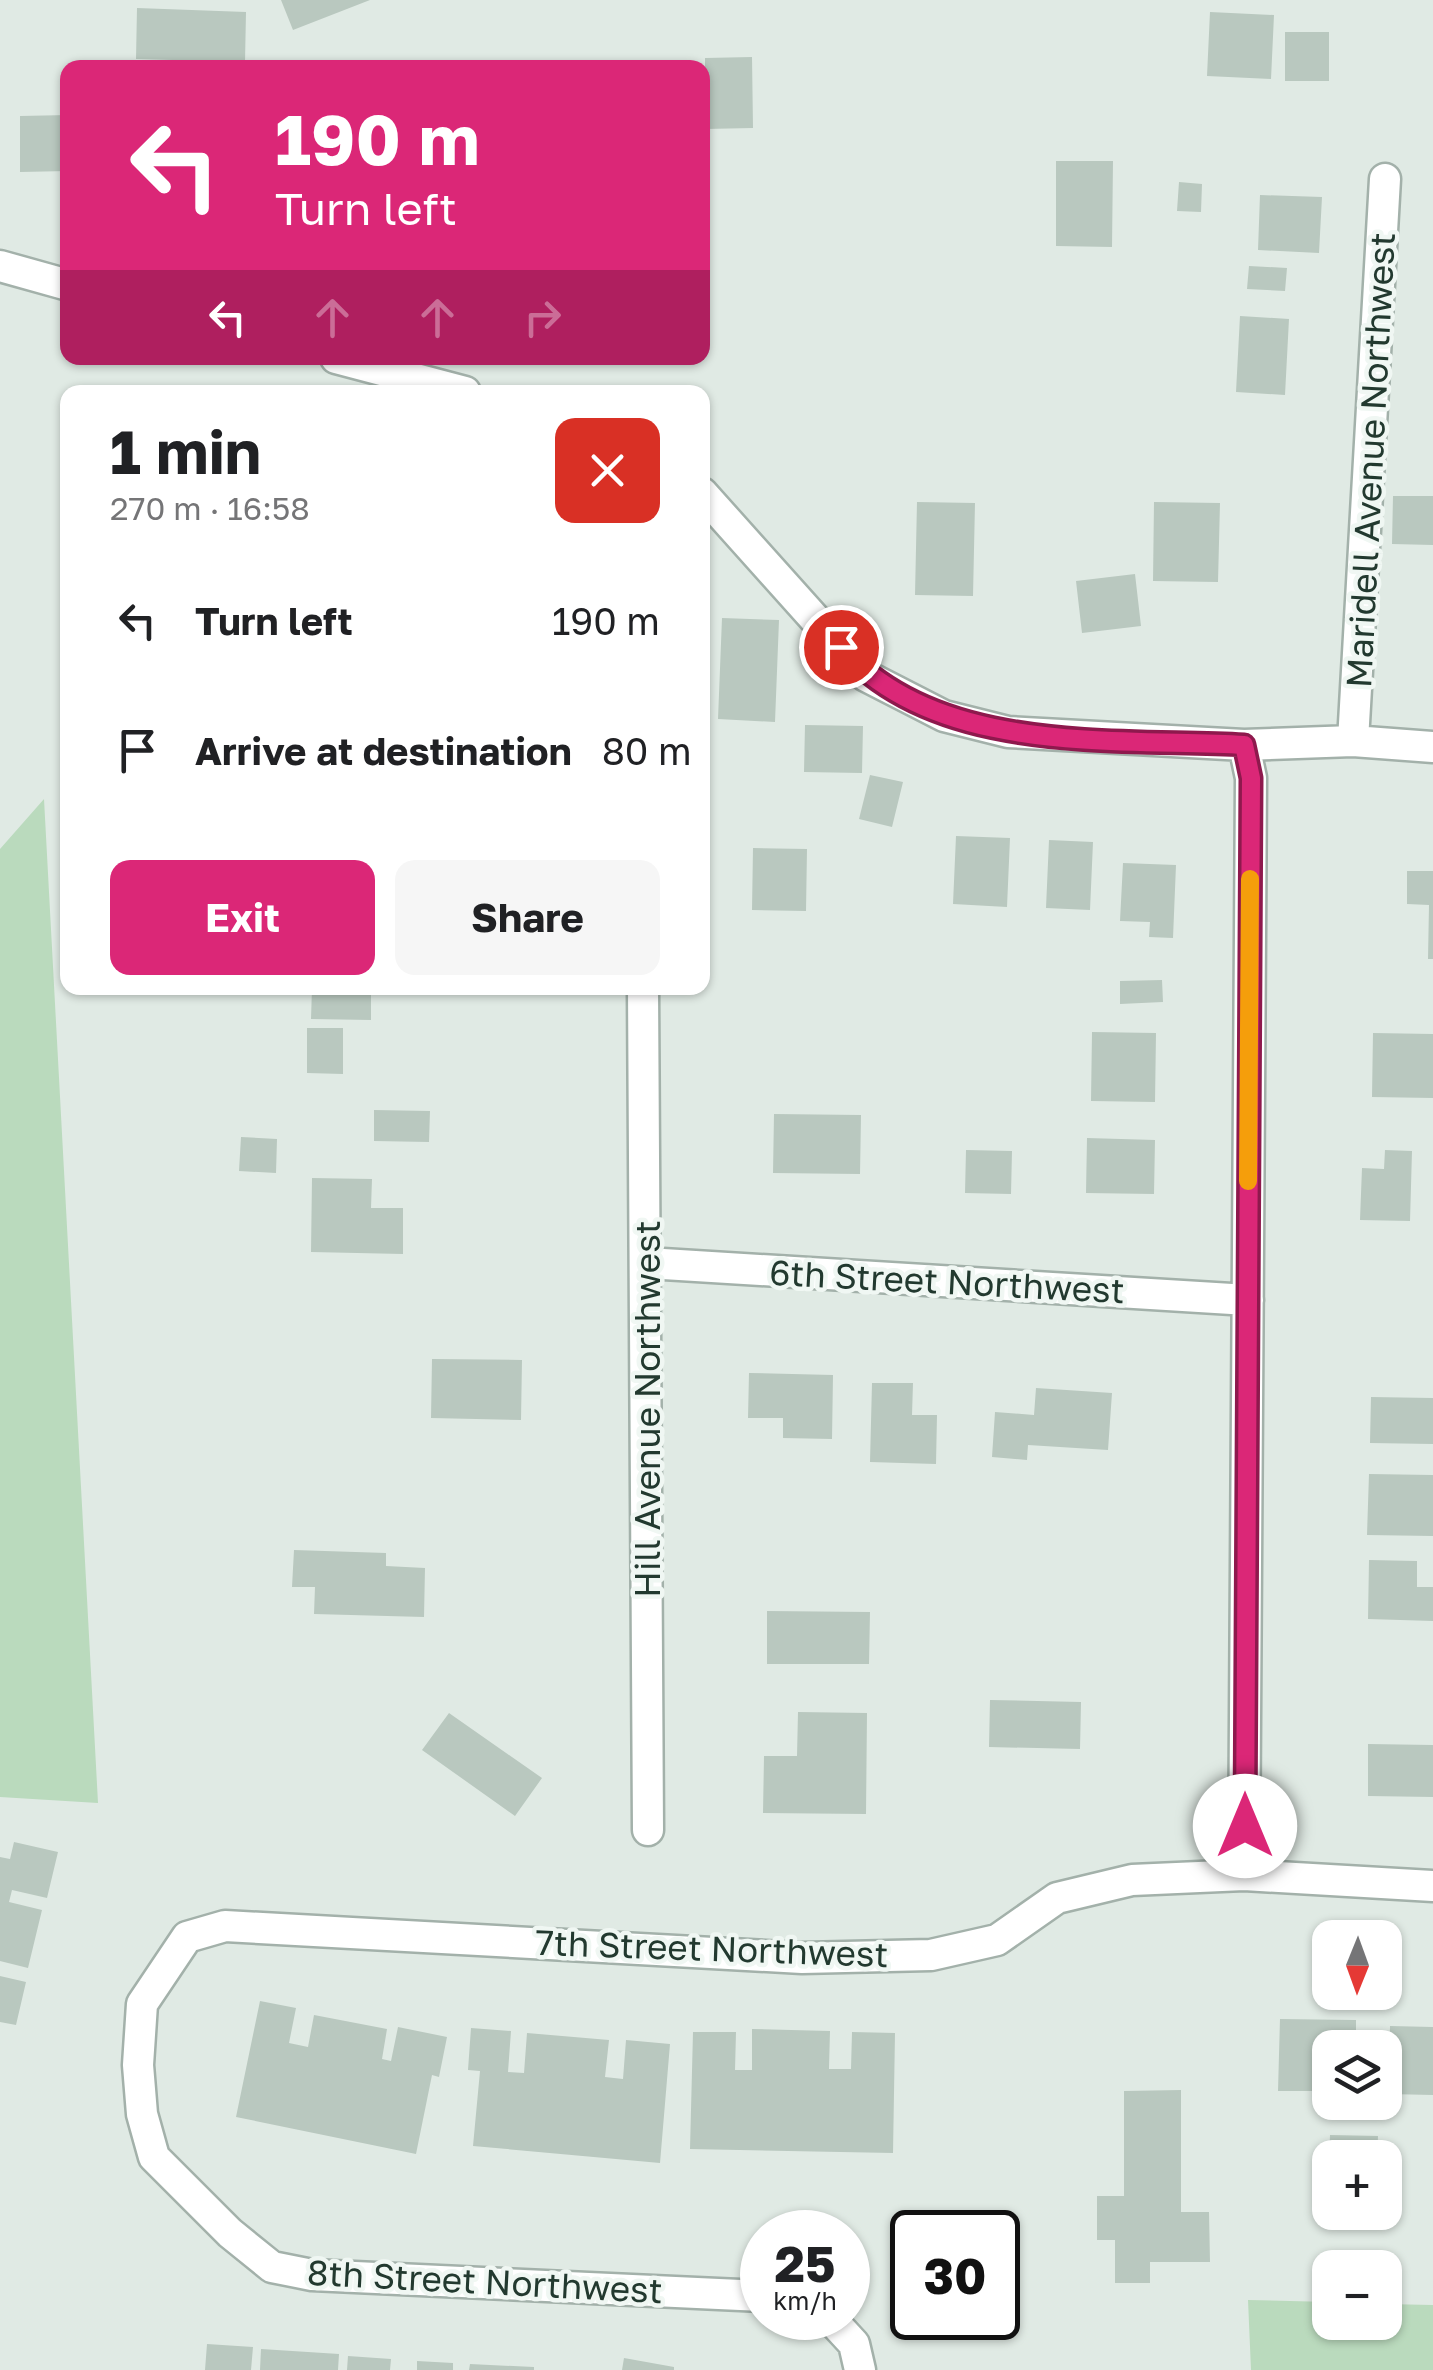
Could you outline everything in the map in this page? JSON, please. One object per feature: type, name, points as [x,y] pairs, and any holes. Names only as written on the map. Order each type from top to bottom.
[{"type":"street","name":"Maridell Avenue Northwest","points":[[1353,741],[1385,179]]},
{"type":"street","points":[[0,266],[60,283]]},
{"type":"street","points":[[363,365],[438,385]]},
{"type":"street","points":[[710,502],[866,676],[944,716],[1008,732],[1244,745],[1353,741],[1433,747]]},
{"type":"street","points":[[1244,745],[1251,778],[1244,1875]]},
{"type":"street","name":"Hill Avenue Northwest","points":[[643,995],[648,1830]]},
{"type":"street","name":"6th Street Northwest","points":[[647,1263],[1248,1300]]},
{"type":"street","name":"7th Street Northwest","points":[[167,1962],[188,1937],[226,1926],[802,1958],[931,1955],[996,1940],[1057,1898],[1132,1880],[1244,1875],[1433,1886]]},
{"type":"street","name":"8th Street Northwest","points":[[167,1962],[142,2004],[138,2065],[142,2114],[154,2156],[230,2233],[272,2266],[312,2276],[740,2295]]},
{"type":"street","points":[[850,2340],[860,2370]]},
{"type":"green space","points":[[44,799],[98,1803],[0,1797],[0,849]]},
{"type":"green space","points":[[1248,2300],[1312,2302],[1312,2340],[1402,2340],[1402,2304],[1433,2305],[1433,2370],[1251,2370]]},
{"type":"building","points":[[281,0],[370,0],[293,30]]},
{"type":"building","points":[[137,8],[246,12],[245,60],[136,59]]},
{"type":"building","points":[[1210,12],[1274,15],[1271,79],[1207,76]]},
{"type":"building","points":[[1285,32],[1329,32],[1329,81],[1285,81]]},
{"type":"building","points":[[752,57],[753,128],[710,129],[710,60],[705,58]]},
{"type":"building","points":[[60,115],[60,171],[20,172],[20,116]]},
{"type":"building","points":[[1056,161],[1113,161],[1112,247],[1056,246]]},
{"type":"building","points":[[1179,182],[1202,184],[1201,212],[1177,211]]},
{"type":"building","points":[[1260,195],[1322,197],[1319,253],[1258,250]]},
{"type":"building","points":[[1249,266],[1287,268],[1285,291],[1247,289]]},
{"type":"building","points":[[1240,316],[1289,319],[1285,395],[1236,392]]},
{"type":"building","points":[[1393,496],[1433,496],[1433,545],[1392,544]]},
{"type":"building","points":[[917,502],[975,503],[973,596],[915,595]]},
{"type":"building","points":[[1154,502],[1220,503],[1218,582],[1153,581]]},
{"type":"building","points":[[1135,574],[1141,626],[1082,633],[1076,581]]},
{"type":"building","points":[[722,618],[779,620],[775,722],[718,719]]},
{"type":"building","points":[[805,725],[863,726],[862,773],[804,772]]},
{"type":"building","points":[[870,775],[903,782],[892,827],[859,819]]},
{"type":"building","points":[[956,836],[1010,838],[1007,907],[953,904]]},
{"type":"building","points":[[1049,840],[1093,842],[1090,910],[1046,908]]},
{"type":"building","points":[[753,848],[807,849],[806,911],[752,910]]},
{"type":"building","points":[[1123,863],[1176,865],[1173,938],[1149,937],[1150,922],[1120,921]]},
{"type":"building","points":[[1407,871],[1433,871],[1433,959],[1428,959],[1429,905],[1407,904]]},
{"type":"building","points":[[1162,980],[1163,1002],[1120,1004],[1120,981]]},
{"type":"building","points":[[312,995],[371,995],[371,1020],[311,1019]]},
{"type":"building","points":[[307,1028],[343,1028],[343,1074],[307,1073]]},
{"type":"building","points":[[1092,1032],[1156,1033],[1155,1102],[1091,1101]]},
{"type":"building","points":[[1373,1033],[1433,1034],[1433,1098],[1372,1097]]},
{"type":"building","points":[[374,1110],[430,1111],[429,1142],[374,1141]]},
{"type":"building","points":[[774,1114],[861,1115],[860,1174],[773,1173]]},
{"type":"building","points":[[241,1137],[277,1139],[276,1173],[239,1171]]},
{"type":"building","points":[[1087,1138],[1155,1140],[1154,1194],[1086,1193]]},
{"type":"building","points":[[966,1150],[1012,1151],[1011,1194],[965,1193]]},
{"type":"building","points":[[1385,1150],[1412,1151],[1410,1221],[1360,1220],[1362,1168],[1384,1169]]},
{"type":"building","points":[[312,1178],[372,1179],[371,1208],[403,1208],[403,1254],[311,1252]]},
{"type":"building","points":[[432,1359],[522,1360],[521,1420],[431,1418]]},
{"type":"building","points":[[749,1373],[833,1375],[832,1439],[783,1438],[783,1418],[748,1418]]},
{"type":"building","points":[[872,1383],[913,1383],[912,1415],[937,1415],[936,1464],[870,1462]]},
{"type":"building","points":[[1036,1388],[1112,1393],[1108,1450],[1028,1445],[1027,1460],[992,1457],[995,1412],[1034,1415]]},
{"type":"building","points":[[1371,1397],[1433,1398],[1433,1444],[1370,1443]]},
{"type":"building","points":[[1369,1474],[1433,1475],[1433,1536],[1367,1535]]},
{"type":"building","points":[[294,1550],[386,1553],[386,1566],[425,1568],[424,1617],[314,1614],[315,1587],[292,1587]]},
{"type":"building","points":[[1369,1560],[1417,1561],[1417,1587],[1433,1587],[1433,1621],[1368,1619]]},
{"type":"building","points":[[767,1611],[870,1612],[869,1664],[767,1664]]},
{"type":"building","points":[[990,1700],[1081,1702],[1080,1749],[989,1747]]},
{"type":"building","points":[[798,1712],[867,1713],[866,1814],[763,1813],[764,1756],[797,1756]]},
{"type":"building","points":[[449,1713],[542,1778],[515,1816],[422,1750]]},
{"type":"building","points":[[1368,1744],[1433,1745],[1433,1797],[1368,1796]]},
{"type":"building","points":[[14,1842],[58,1852],[47,1898],[12,1890],[9,1902],[42,1910],[28,1968],[0,1961],[0,1857],[10,1859]]},
{"type":"building","points":[[0,1976],[26,1982],[16,2025],[0,2022]]},
{"type":"building","points":[[260,2001],[296,2008],[289,2043],[308,2047],[314,2015],[387,2029],[382,2059],[391,2061],[398,2027],[447,2037],[439,2077],[432,2075],[416,2154],[236,2117]]},
{"type":"building","points":[[1280,2019],[1356,2020],[1356,2030],[1312,2030],[1312,2091],[1278,2091]]},
{"type":"building","points":[[1390,2026],[1433,2027],[1433,2095],[1402,2094],[1402,2030],[1390,2030]]},
{"type":"building","points":[[471,2028],[511,2031],[508,2072],[524,2073],[527,2033],[609,2040],[605,2077],[623,2079],[626,2040],[670,2044],[660,2163],[473,2146],[480,2071],[468,2070]]},
{"type":"building","points":[[752,2029],[830,2031],[829,2069],[851,2069],[852,2032],[895,2033],[893,2153],[690,2149],[693,2032],[736,2032],[735,2070],[752,2070]]},
{"type":"building","points":[[1181,2090],[1181,2212],[1209,2212],[1210,2262],[1150,2262],[1150,2283],[1115,2283],[1115,2240],[1097,2240],[1097,2196],[1124,2196],[1124,2091]]},
{"type":"building","points":[[1330,2135],[1378,2136],[1378,2140],[1330,2140]]},
{"type":"building","points":[[207,2344],[253,2347],[251,2370],[205,2370]]},
{"type":"building","points":[[261,2349],[339,2354],[338,2370],[260,2370]]},
{"type":"building","points":[[348,2356],[391,2359],[390,2370],[347,2370]]},
{"type":"building","points":[[624,2358],[674,2367],[674,2370],[622,2370]]},
{"type":"building","points":[[417,2361],[453,2363],[453,2370],[417,2370]]},
{"type":"building","points":[[470,2364],[534,2367],[534,2370],[469,2370]]},
{"type":"slow traffic","points":[[1248,1181],[1250,879]]},
{"type":"route","points":[[841,647],[866,676],[944,716],[1008,732],[1244,745],[1251,778],[1245,1826]]}]
